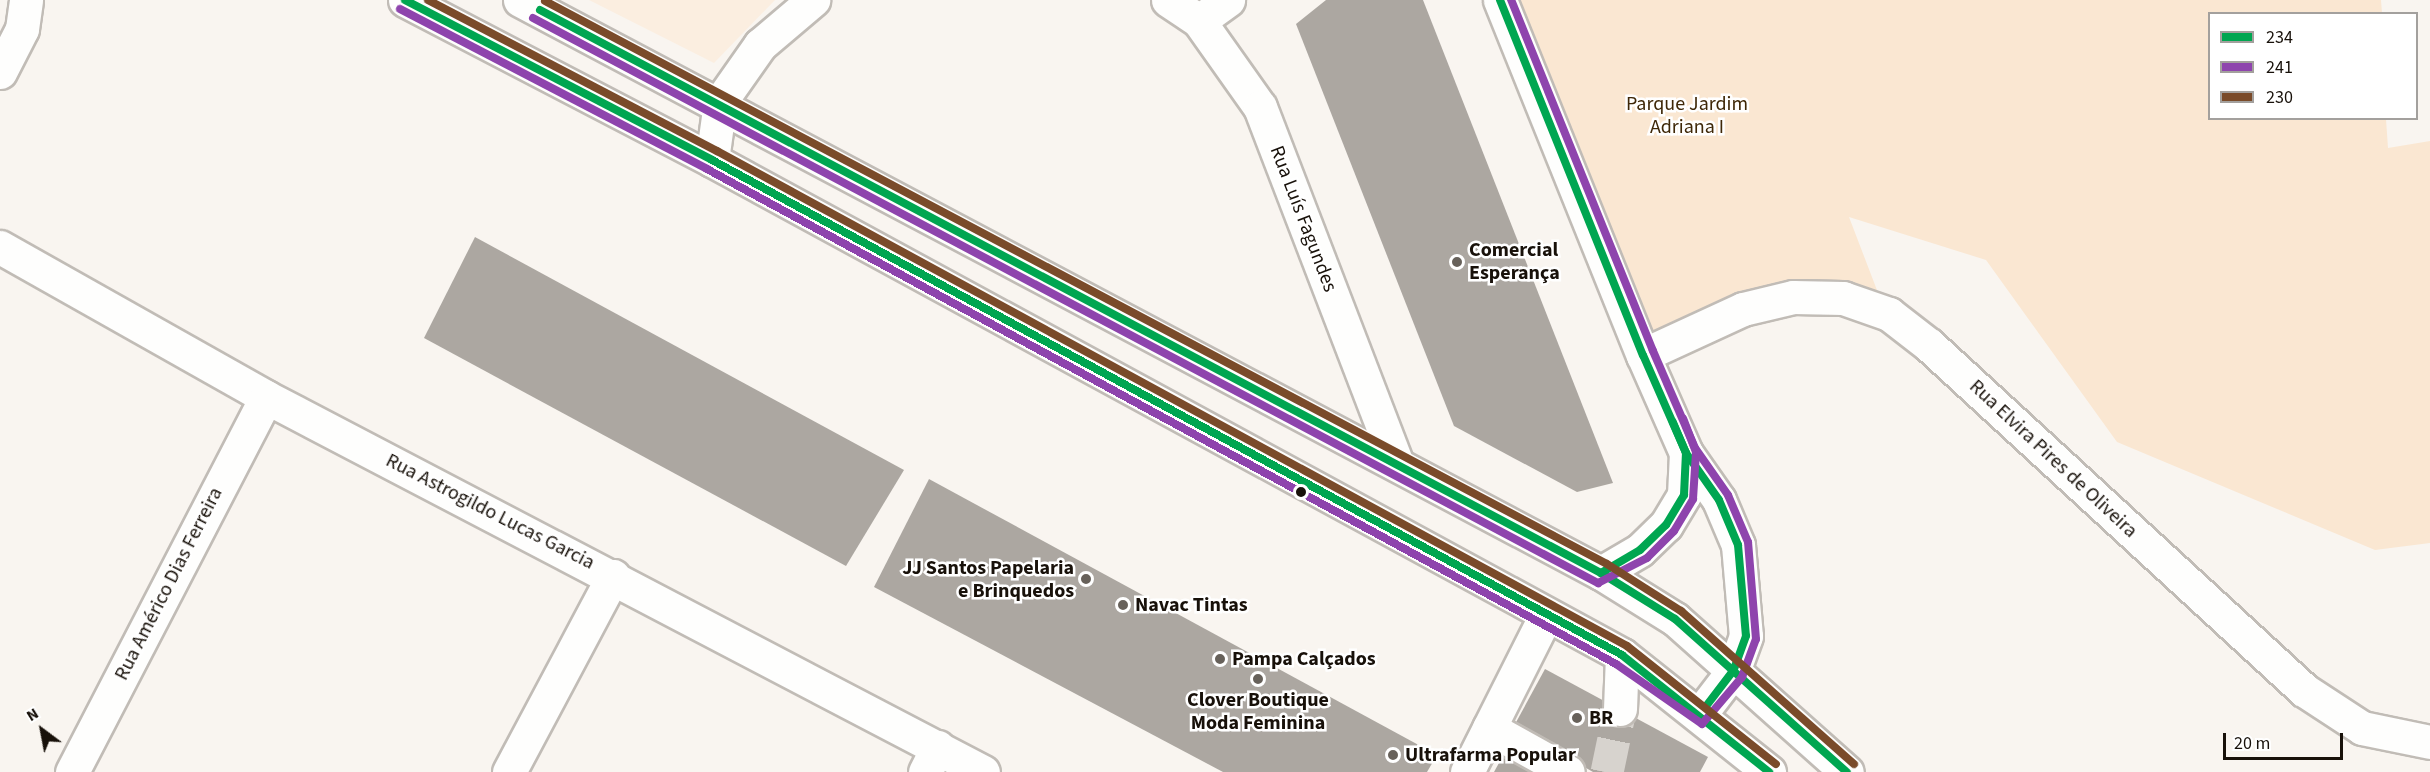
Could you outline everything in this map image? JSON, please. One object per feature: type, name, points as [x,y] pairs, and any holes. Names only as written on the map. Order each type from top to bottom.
[{"type":"street","points":[[0,72],[22,29],[26,0]]},
{"type":"street","points":[[405,0],[712,160],[1622,655],[1700,714],[1769,772]]},
{"type":"street","points":[[520,0],[720,102],[1601,573],[1675,619],[1847,772]]},
{"type":"street","points":[[712,160],[720,102],[760,45],[813,0]]},
{"type":"street","name":"Rua Luís Fagundes","points":[[1168,0],[1199,21],[1260,107],[1397,464]]},
{"type":"street","points":[[1199,21],[1228,0]]},
{"type":"street","points":[[1500,0],[1643,355],[1686,453],[1719,500],[1738,546],[1746,636],[1733,671],[1700,714]]},
{"type":"street","name":"Rua Astrogildo Lucas Garcia","points":[[0,247],[266,397],[613,576],[931,759],[982,772]]},
{"type":"street","name":"Rua Elvira Pires de Oliveira","points":[[1643,355],[1743,309],[1793,297],[1843,298],[1889,314],[1929,345],[2304,690],[2362,728],[2430,741]]},
{"type":"street","name":"Rua Américo Dias Ferreira","points":[[72,772],[266,397]]},
{"type":"street","points":[[1601,573],[1640,550],[1666,525],[1684,495],[1686,453]]},
{"type":"street","points":[[508,772],[613,576]]},
{"type":"street","points":[[1467,772],[1546,615]]},
{"type":"street","points":[[1620,710],[1622,655]]},
{"type":"street","points":[[1489,728],[1568,772]]},
{"type":"shaded area","points":[[589,0],[775,0],[714,63]]},
{"type":"green space","name":"Parque Jardim Adriana I","points":[[1520,0],[2381,0],[2382,12],[2208,12],[2208,120],[2386,120],[2388,148],[2430,141],[2430,543],[2375,550],[2117,442],[1986,260],[1849,217],[1880,298],[1653,332]]},
{"type":"building","name":"Comercial Esperança","points":[[1326,0],[1423,0],[1613,483],[1577,492],[1454,426],[1296,24]]},
{"type":"building","points":[[475,237],[904,470],[846,566],[424,338]]},
{"type":"building","points":[[929,479],[1437,755],[1427,772],[1223,772],[874,587]]},
{"type":"building","name":"BR","points":[[1545,669],[1708,757],[1700,772],[1593,772],[1514,726]]},
{"type":"building","points":[[1505,752],[1542,772],[1494,772]]},
{"type":"tunnel","points":[[1607,772],[1620,709]]},
{"type":"transit line","name":"234","points":[[405,0],[712,160],[1622,655],[1769,772]]},
{"type":"transit line","name":"230","points":[[428,0],[717,151],[1627,646],[1776,764]]},
{"type":"transit line","name":"234","points":[[1500,0],[1643,355],[1686,453],[1719,500],[1738,545],[1746,636],[1733,671],[1707,705]]},
{"type":"transit line","name":"241","points":[[400,9],[707,169],[1616,664],[1702,724],[1742,677],[1756,639],[1748,542],[1728,495],[1695,448],[1653,351],[1511,0]]},
{"type":"transit line","name":"230","points":[[545,1],[1607,564],[1681,611],[1854,764]]},
{"type":"transit line","name":"234","points":[[540,10],[1601,573],[1675,619],[1847,772]]},
{"type":"transit line","name":"241","points":[[533,18],[1598,583],[1647,558],[1674,531],[1693,499],[1696,452],[1683,418]]},
{"type":"transit line","name":"234","points":[[1601,573],[1640,550],[1666,525],[1684,495],[1686,453],[1673,422]]},
{"type":"place","name":"Comercial Esperança","points":[[1457,262]]},
{"type":"place","name":"JJ Santos Papelaria e Brinquedos","points":[[1086,579]]},
{"type":"place","name":"Navac Tintas","points":[[1123,605]]},
{"type":"place","name":"Pampa Calçados","points":[[1220,659]]},
{"type":"place","name":"Clover Boutique Moda Feminina","points":[[1258,679]]},
{"type":"place","name":"BR","points":[[1577,718]]},
{"type":"place","name":"Ultrafarma Popular","points":[[1393,755]]}]
